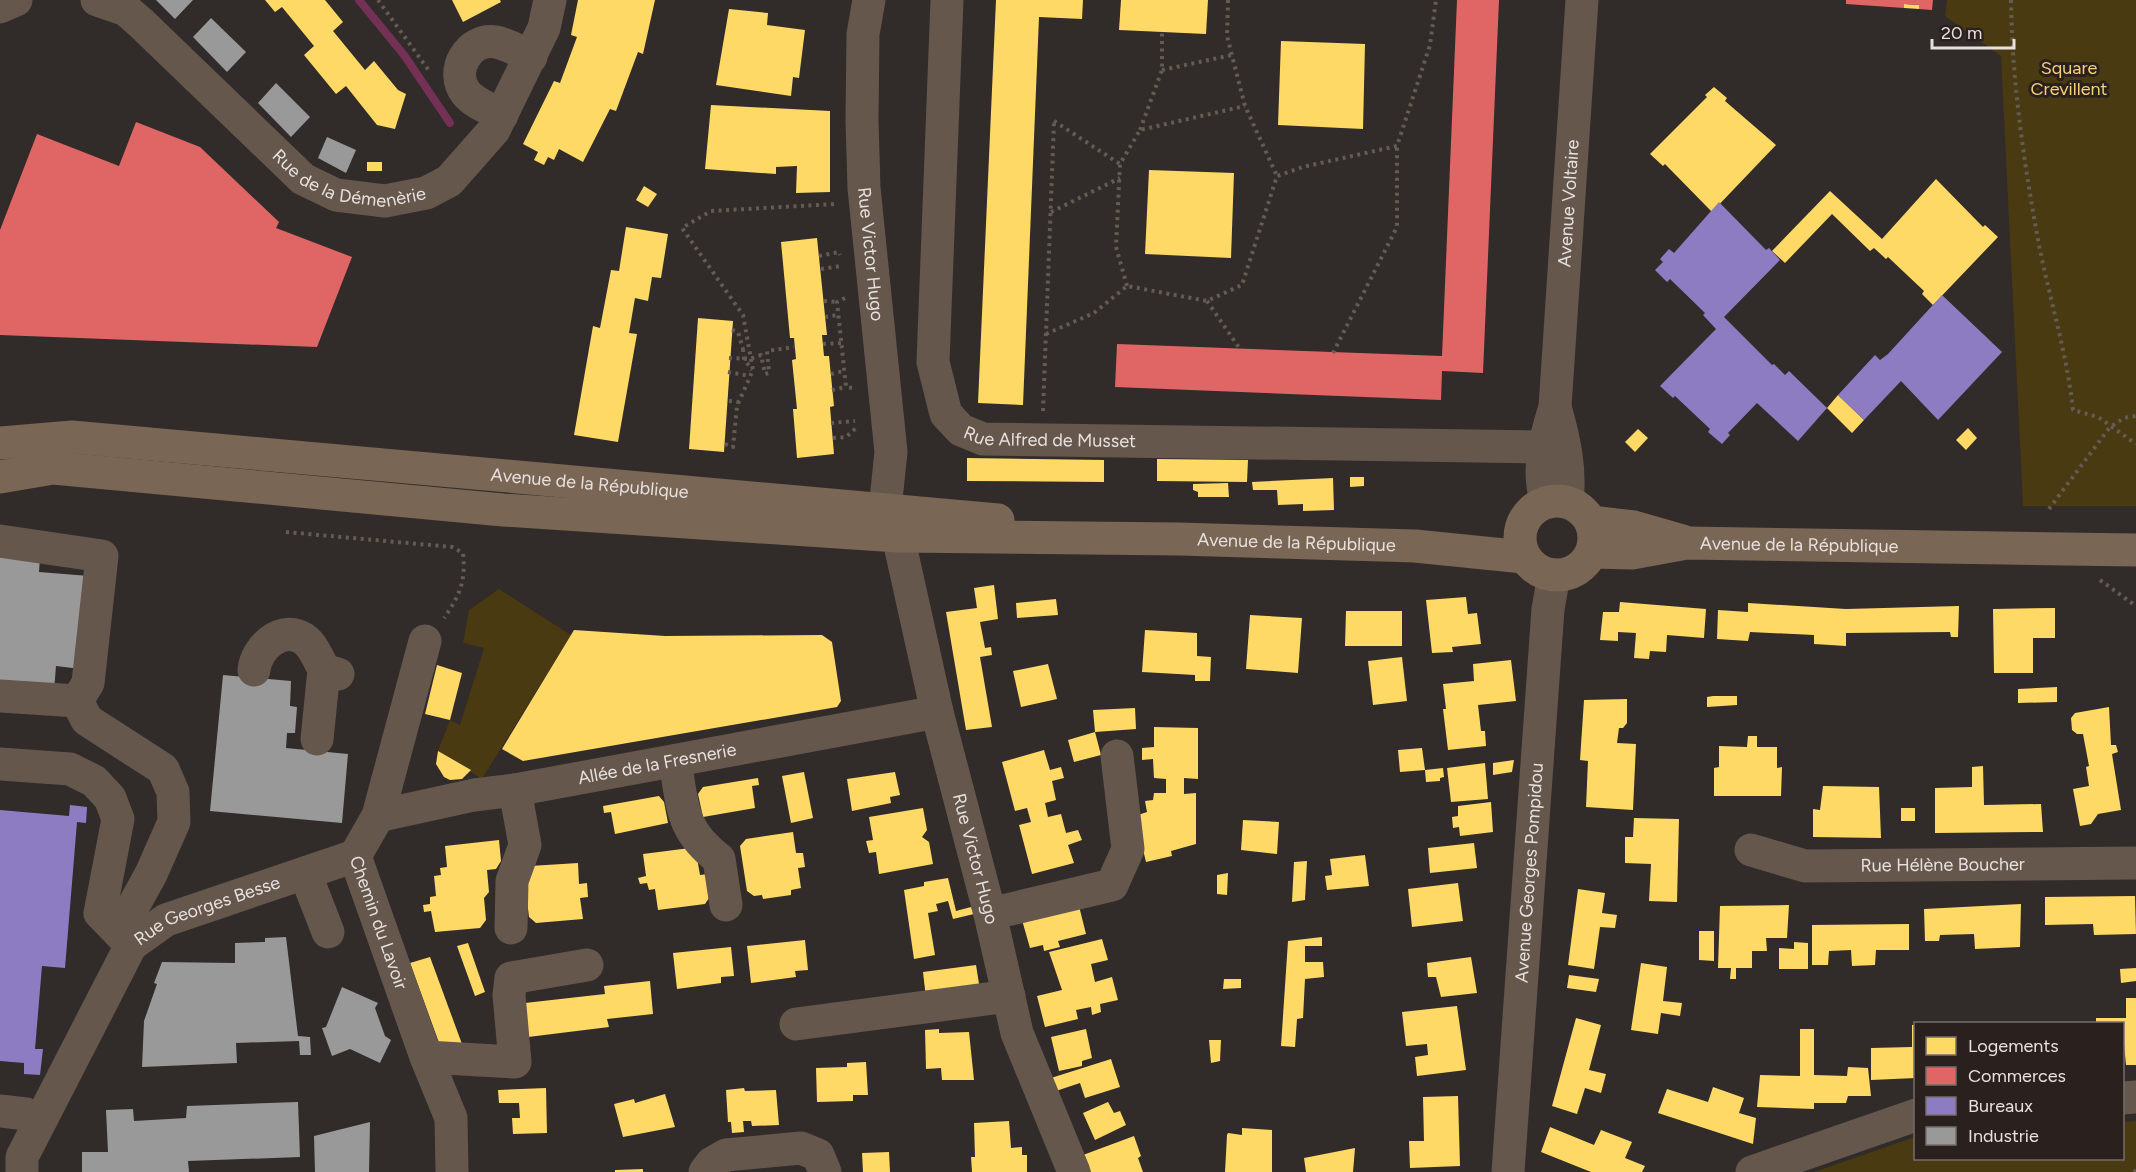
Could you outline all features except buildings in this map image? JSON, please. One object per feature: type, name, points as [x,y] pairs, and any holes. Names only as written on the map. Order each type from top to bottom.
[{"type":"main road","name":"Avenue de la République","points":[[0,443],[72,437],[892,523]]},
{"type":"main road","name":"Avenue de la République","points":[[0,477],[53,468],[503,510],[892,523],[1179,539],[1415,546],[1522,543]]},
{"type":"main road","points":[[1530,511],[1574,519],[1577,570],[1554,575],[1535,569],[1522,543],[1530,511]]},
{"type":"main road","name":"Avenue de la République","points":[[1574,519],[1634,527],[1687,543],[1911,544],[2136,550]]},
{"type":"main road","name":"Avenue de la République","points":[[1911,544],[2136,532]]},
{"type":"street","points":[[0,7],[16,0]]},
{"type":"street","name":"Rue de la Démenèrie","points":[[97,0],[126,10],[141,23],[303,179],[336,195],[385,201],[426,193],[448,181],[494,130],[544,28],[550,0]]},
{"type":"street","name":"Rue Victor Hugo","points":[[868,0],[862,34],[864,188],[891,452],[892,523],[937,712],[990,914],[1017,1033],[1074,1172]]},
{"type":"street","name":"Rue Alfred de Musset","points":[[947,0],[933,362],[946,414],[961,430],[983,439],[1542,447]]},
{"type":"street","name":"Avenue Voltaire","points":[[1574,519],[1542,484],[1542,447],[1555,407],[1582,0]]},
{"type":"street","points":[[502,115],[472,99],[465,92],[461,83],[461,63],[466,53],[485,42],[506,45],[531,57]]},
{"type":"street","name":"Avenue Voltaire","points":[[1555,407],[1564,440],[1574,519]]},
{"type":"street","points":[[0,541],[102,556],[88,683],[77,700]]},
{"type":"street","name":"Avenue Georges Pompidou","points":[[1508,1172],[1548,609],[1554,575]]},
{"type":"street","points":[[254,670],[255,660],[272,639],[288,634],[304,639],[331,672],[317,740]]},
{"type":"street","name":"Chemin du Lavoir","points":[[425,641],[378,816],[355,856],[426,1058],[451,1118],[452,1172]]},
{"type":"street","points":[[0,696],[77,700]]},
{"type":"street","points":[[0,764],[70,769],[94,781],[110,798],[118,819],[100,913],[125,938],[174,822],[174,792],[163,769],[87,720],[77,700]]},
{"type":"street","name":"Allée de la Fresnerie","points":[[378,816],[474,795],[515,790],[937,712]]},
{"type":"street","points":[[990,914],[1112,885],[1128,849],[1117,756]]},
{"type":"street","points":[[675,761],[685,818],[699,843],[719,859],[726,905]]},
{"type":"street","points":[[511,928],[512,881],[525,845],[515,790]]},
{"type":"street","name":"Rue Hélène Boucher","points":[[1751,850],[1805,866],[2136,862]]},
{"type":"street","name":"Rue Georges Besse","points":[[22,1172],[22,1157],[125,938],[166,920],[355,856]]},
{"type":"street","points":[[305,873],[328,932]]},
{"type":"street","points":[[426,1058],[515,1062],[509,995],[511,978],[587,966]]},
{"type":"street","points":[[795,1024],[1009,996]]},
{"type":"street","points":[[0,1111],[26,1114],[40,1121]]},
{"type":"street","points":[[1752,1172],[1914,1116]]},
{"type":"street","points":[[705,1172],[712,1163],[726,1155],[801,1148],[818,1155],[825,1172]]},
{"type":"path","points":[[1046,334],[1094,313],[1127,286],[1207,301],[1242,285],[1277,176],[1245,106],[1227,36],[1228,0]]},
{"type":"path","points":[[1334,353],[1397,227],[1397,146],[1430,45],[1436,0]]},
{"type":"path","points":[[2011,0],[2017,106],[2039,244],[2058,336],[2068,368],[2073,410],[2098,417],[2136,444]]},
{"type":"path","points":[[1127,286],[1116,247],[1120,164],[1140,130],[1162,70],[1162,32]]},
{"type":"path","points":[[1162,70],[1232,55]]},
{"type":"path","points":[[1140,130],[1245,106]]},
{"type":"path","points":[[1042,440],[1054,121],[1120,164]]},
{"type":"path","points":[[1277,176],[1303,167],[1397,146]]},
{"type":"path","points":[[1051,212],[1120,178]]},
{"type":"path","points":[[744,359],[746,349],[743,315],[682,228],[711,211],[837,204],[838,211]]},
{"type":"path","points":[[819,256],[839,252],[843,277]]},
{"type":"path","points":[[820,269],[841,266]]},
{"type":"path","points":[[824,301],[837,302],[845,299],[844,288]]},
{"type":"path","points":[[1207,301],[1240,349]]},
{"type":"path","points":[[837,302],[846,387]]},
{"type":"path","points":[[825,317],[838,315]]},
{"type":"path","points":[[725,444],[733,447],[739,402],[753,370],[738,332],[732,330]]},
{"type":"path","points":[[729,358],[750,359],[761,355],[765,374],[769,373],[767,351],[794,347]]},
{"type":"path","points":[[744,359],[753,370]]},
{"type":"path","points":[[831,374],[844,371]]},
{"type":"path","points":[[728,372],[750,376]]},
{"type":"path","points":[[832,390],[852,386],[854,398]]},
{"type":"path","points":[[729,401],[739,402]]},
{"type":"path","points":[[833,438],[846,437],[856,430],[855,410]]},
{"type":"path","points":[[2049,509],[2109,427],[2124,418],[2136,416]]},
{"type":"path","points":[[728,417],[736,417]]},
{"type":"path","points":[[831,423],[855,421]]},
{"type":"path","points":[[286,532],[452,547],[463,553],[465,575],[459,596],[425,641]]},
{"type":"green space","name":"Square Crevillent","points":[[1947,0],[2136,0],[2136,506],[2023,506],[2001,56],[1945,16]]},
{"type":"green space","points":[[499,589],[571,635],[482,779],[438,751],[450,720],[460,725],[484,648],[463,643],[469,610]]},
{"type":"green space","points":[[2136,1121],[2136,1172],[1814,1172],[1914,1137],[1914,1160],[2124,1160],[2124,1122]]},
{"type":"waterway","points":[[359,0],[404,55],[450,123]]}]
